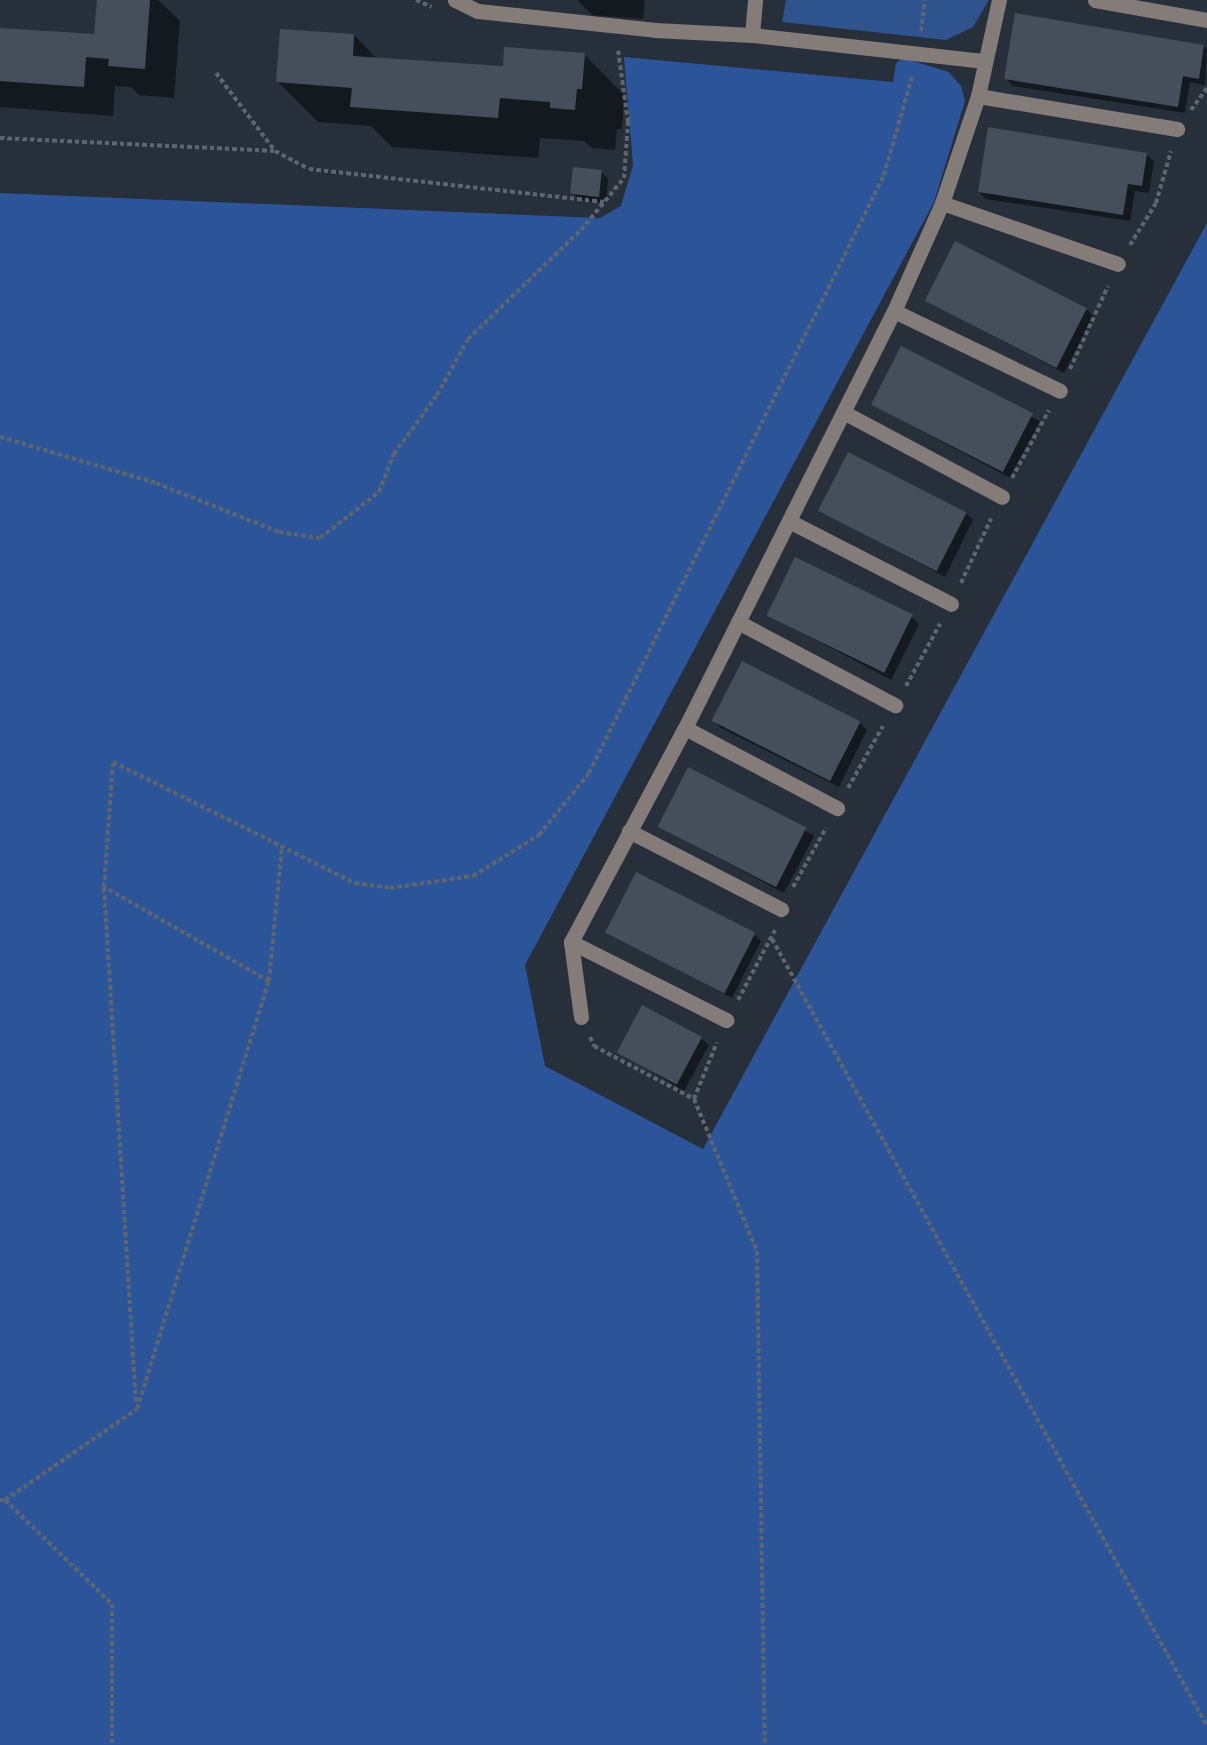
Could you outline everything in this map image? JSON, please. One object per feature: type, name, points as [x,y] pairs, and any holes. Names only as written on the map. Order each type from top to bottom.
[{"type":"street","points":[[455,0],[478,11],[655,30],[752,34],[986,61]]},
{"type":"street","points":[[752,34],[755,0]]},
{"type":"street","points":[[581,1017],[571,942],[685,728],[845,413],[894,311],[942,203],[978,96],[999,0]]},
{"type":"street","points":[[1095,0],[1207,20]]},
{"type":"street","points":[[978,96],[1177,129]]},
{"type":"street","points":[[942,203],[1118,264]]},
{"type":"street","points":[[894,311],[1060,391]]},
{"type":"street","points":[[845,413],[1002,497]]},
{"type":"street","points":[[789,521],[951,604]]},
{"type":"street","points":[[738,622],[895,705]]},
{"type":"street","points":[[685,728],[837,808]]},
{"type":"street","points":[[629,831],[781,909]]},
{"type":"street","points":[[571,942],[726,1020]]},
{"type":"path","points":[[136,1409],[104,887],[113,762],[355,883],[390,888],[473,876],[539,835],[582,782],[884,175],[919,52],[925,0]]},
{"type":"path","points":[[0,437],[156,483],[279,532],[320,538],[379,492],[394,454],[437,395],[468,339],[581,230],[624,178],[627,122],[617,41]]},
{"type":"path","points":[[216,73],[275,151],[309,169],[604,202]]},
{"type":"path","points":[[694,1099],[726,1020],[772,938],[781,909],[951,604],[1002,497],[1060,391],[1118,264],[1156,203],[1177,129],[1207,88]]},
{"type":"path","points":[[0,138],[275,151]]},
{"type":"path","points":[[112,1745],[112,1604],[3,1500],[136,1409],[269,981],[282,846]]},
{"type":"path","points":[[104,887],[269,981]]},
{"type":"path","points":[[772,938],[1207,1726]]},
{"type":"path","points":[[581,1017],[594,1046],[694,1099],[757,1251],[765,1745]]},
{"type":"shaded area","points":[[786,0],[989,0],[973,27],[946,40],[782,22]]},
{"type":"shaded area","points":[[624,57],[893,82],[896,63],[903,58],[949,72],[961,86],[965,101],[934,202],[525,965],[545,1066],[703,1149],[1207,223],[1207,1745],[0,1745],[0,193],[600,218],[621,206],[633,165]]},
{"type":"building","points":[[97,0],[150,0],[145,69],[108,66],[109,59],[86,57],[84,87],[0,81],[0,28],[94,34]]},
{"type":"building","points":[[1015,13],[1204,45],[1199,79],[1183,76],[1178,107],[1004,79]]},
{"type":"building","points":[[280,29],[354,34],[353,56],[503,66],[504,47],[585,53],[582,89],[577,89],[575,110],[550,108],[550,102],[500,98],[498,118],[350,107],[352,88],[276,82]]},
{"type":"building","points":[[988,127],[1147,153],[1142,186],[1128,184],[1123,215],[978,192]]},
{"type":"building","points":[[573,167],[602,170],[599,197],[570,194]]},
{"type":"building","points":[[955,241],[1087,308],[1056,368],[925,301]]},
{"type":"building","points":[[901,346],[1033,413],[1003,472],[871,405]]},
{"type":"building","points":[[848,452],[967,512],[937,571],[818,511]]},
{"type":"building","points":[[795,557],[913,614],[884,673],[767,615]]},
{"type":"building","points":[[742,661],[861,721],[830,781],[712,721]]},
{"type":"building","points":[[688,767],[807,827],[776,887],[658,827]]},
{"type":"building","points":[[636,872],[755,933],[725,993],[605,933]]},
{"type":"building","points":[[642,1005],[702,1037],[677,1085],[617,1053]]}]
